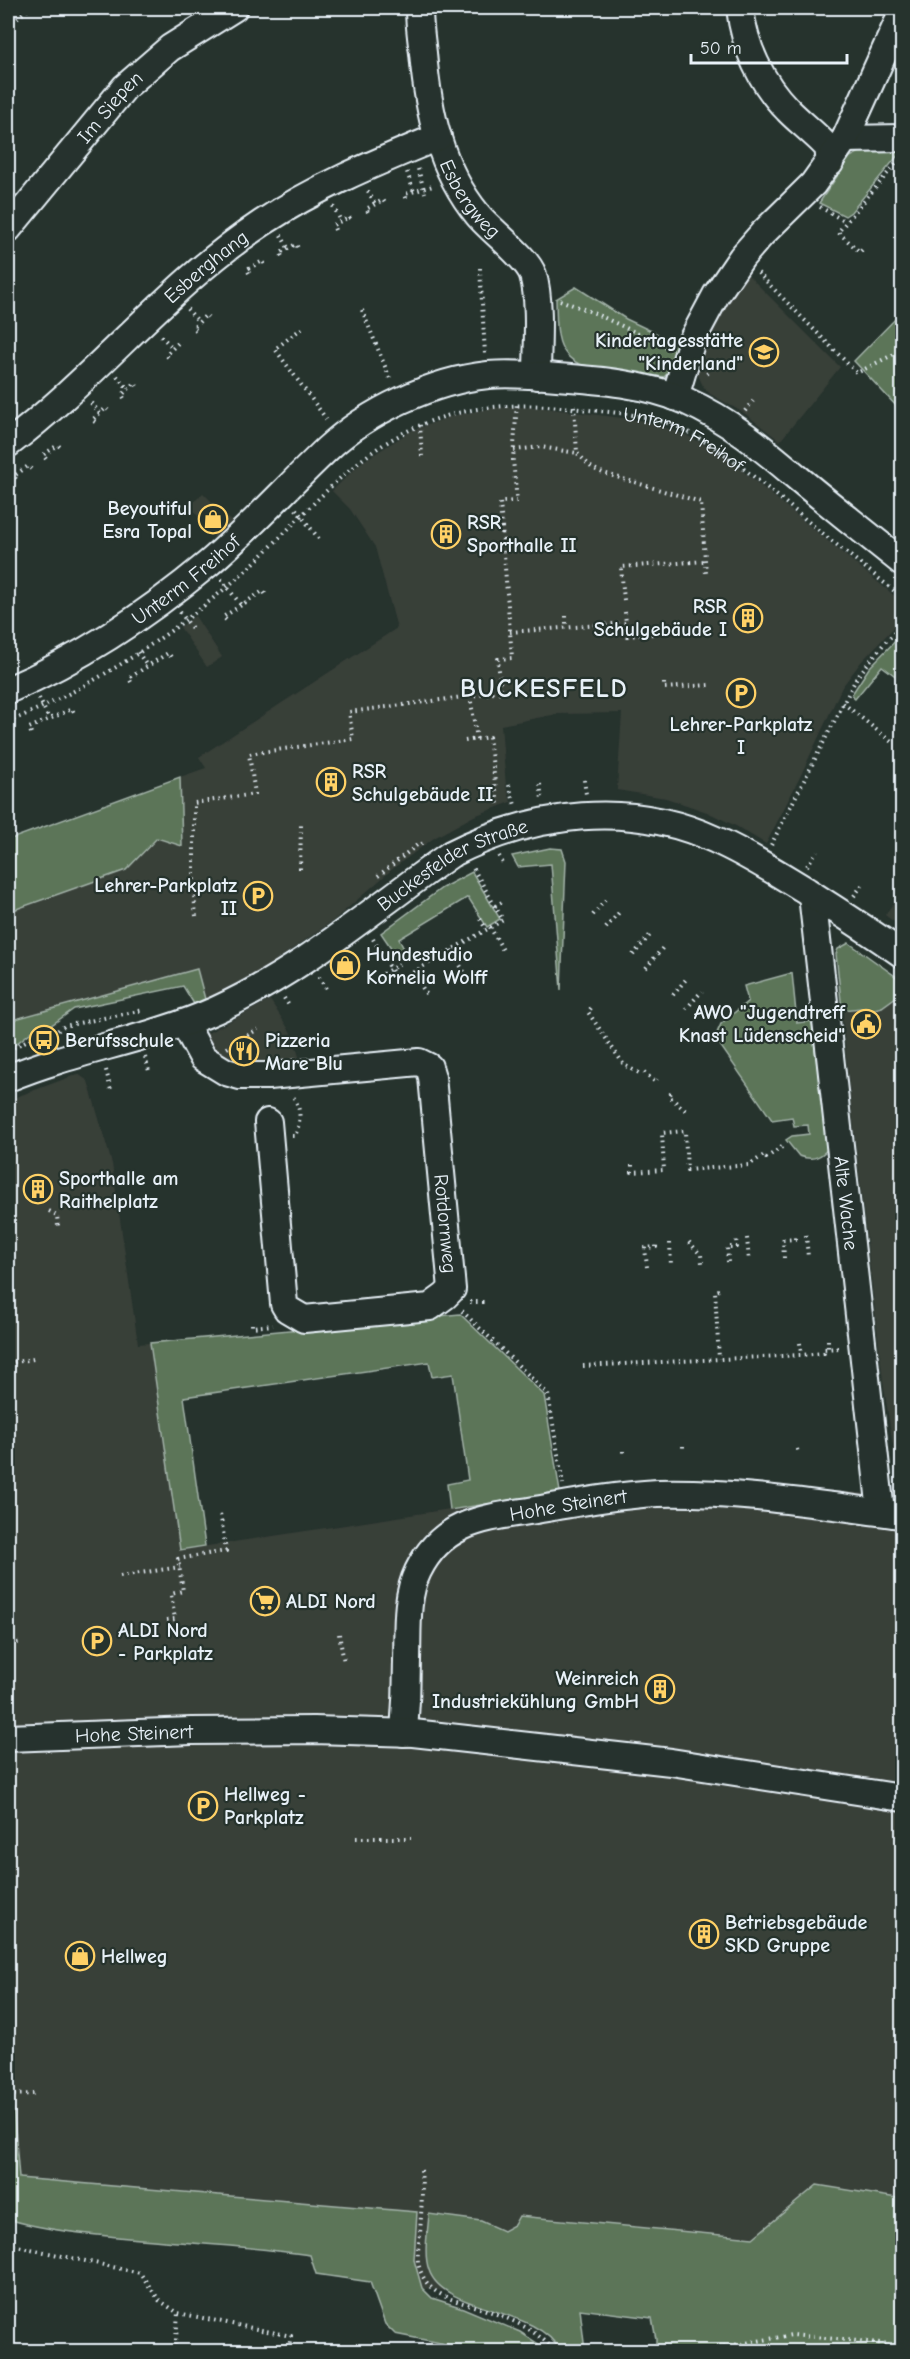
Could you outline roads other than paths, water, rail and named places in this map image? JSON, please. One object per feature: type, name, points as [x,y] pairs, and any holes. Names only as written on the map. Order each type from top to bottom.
[{"type":"street","name":"Im Siepen","points":[[8,229],[125,87],[170,48],[234,8]]},
{"type":"street","name":"Esbergweg","points":[[419,8],[430,108],[438,137],[461,194],[479,217],[524,260],[533,275],[536,298],[537,376]]},
{"type":"street","points":[[740,8],[747,41],[765,82],[787,110],[836,149],[903,138]]},
{"type":"street","points":[[675,397],[695,334],[716,295],[742,257],[800,197],[836,149],[903,13]]},
{"type":"street","name":"Esberghang","points":[[8,444],[104,361],[173,295],[262,223],[334,180],[438,137]]},
{"type":"street","name":"Unterm Freihof","points":[[8,690],[92,647],[168,596],[223,551],[340,438],[363,421],[400,401],[442,386],[487,375],[537,376],[605,382],[675,397],[743,433],[903,562]]},
{"type":"street","name":"Buckesfelder Straße","points":[[8,1078],[53,1061],[184,1023],[216,1010],[296,966],[451,854],[490,837],[544,821],[575,816],[610,815],[639,818],[669,824],[714,839],[761,863],[903,954]]},
{"type":"street","name":"Alte Wache","points":[[812,895],[892,1514]]},
{"type":"street","name":"Rotdornweg","points":[[184,1023],[197,1048],[209,1062],[233,1074],[269,1076],[419,1062],[429,1067],[432,1077],[452,1288],[445,1296],[430,1307],[304,1319],[287,1310],[284,1304],[268,1122]]},
{"type":"street","name":"Hohe Steinert","points":[[404,1733],[412,1585],[422,1563],[431,1551],[450,1532],[471,1521],[567,1504],[657,1493],[737,1496],[892,1514]]},
{"type":"street","name":"Hohe Steinert","points":[[8,1738],[202,1731],[314,1730],[404,1733],[480,1739],[671,1762],[903,1798]]},
{"type":"place","name":"Kindertagesstätte \"Kinderland\"","points":[[764,352]]},
{"type":"place","name":"Beyoutiful Esra Topal","points":[[213,519]]},
{"type":"place","name":"RSR Sporthalle II","points":[[446,534]]},
{"type":"place","name":"RSR Schulgebäude I","points":[[748,618]]},
{"type":"place","name":"Lehrer-Parkplatz I","points":[[741,693]]},
{"type":"place","name":"RSR Schulgebäude II","points":[[331,782]]},
{"type":"place","name":"Lehrer-Parkplatz II","points":[[258,896]]},
{"type":"place","name":"Hundestudio Kornelia Wolff","points":[[345,965]]},
{"type":"place","name":"AWO \"Jugendtreff Knast Lüdenscheid\"","points":[[866,1024]]},
{"type":"place","name":"Berufsschule","points":[[44,1040]]},
{"type":"place","name":"Pizzeria Mare Blu","points":[[244,1051]]},
{"type":"place","name":"Sporthalle am Raithelplatz","points":[[38,1189]]},
{"type":"place","name":"ALDI Nord","points":[[265,1601]]},
{"type":"place","name":"ALDI Nord - Parkplatz","points":[[97,1641]]},
{"type":"place","name":"Weinreich Industriekühlung GmbH","points":[[660,1689]]},
{"type":"place","name":"Hellweg - Parkplatz","points":[[203,1806]]},
{"type":"place","name":"Betriebsgebäude SKD Gruppe","points":[[704,1934]]},
{"type":"place","name":"Hellweg","points":[[80,1956]]},
{"type":"district","name":"BUCKESFELD","points":[[544,689]]}]
